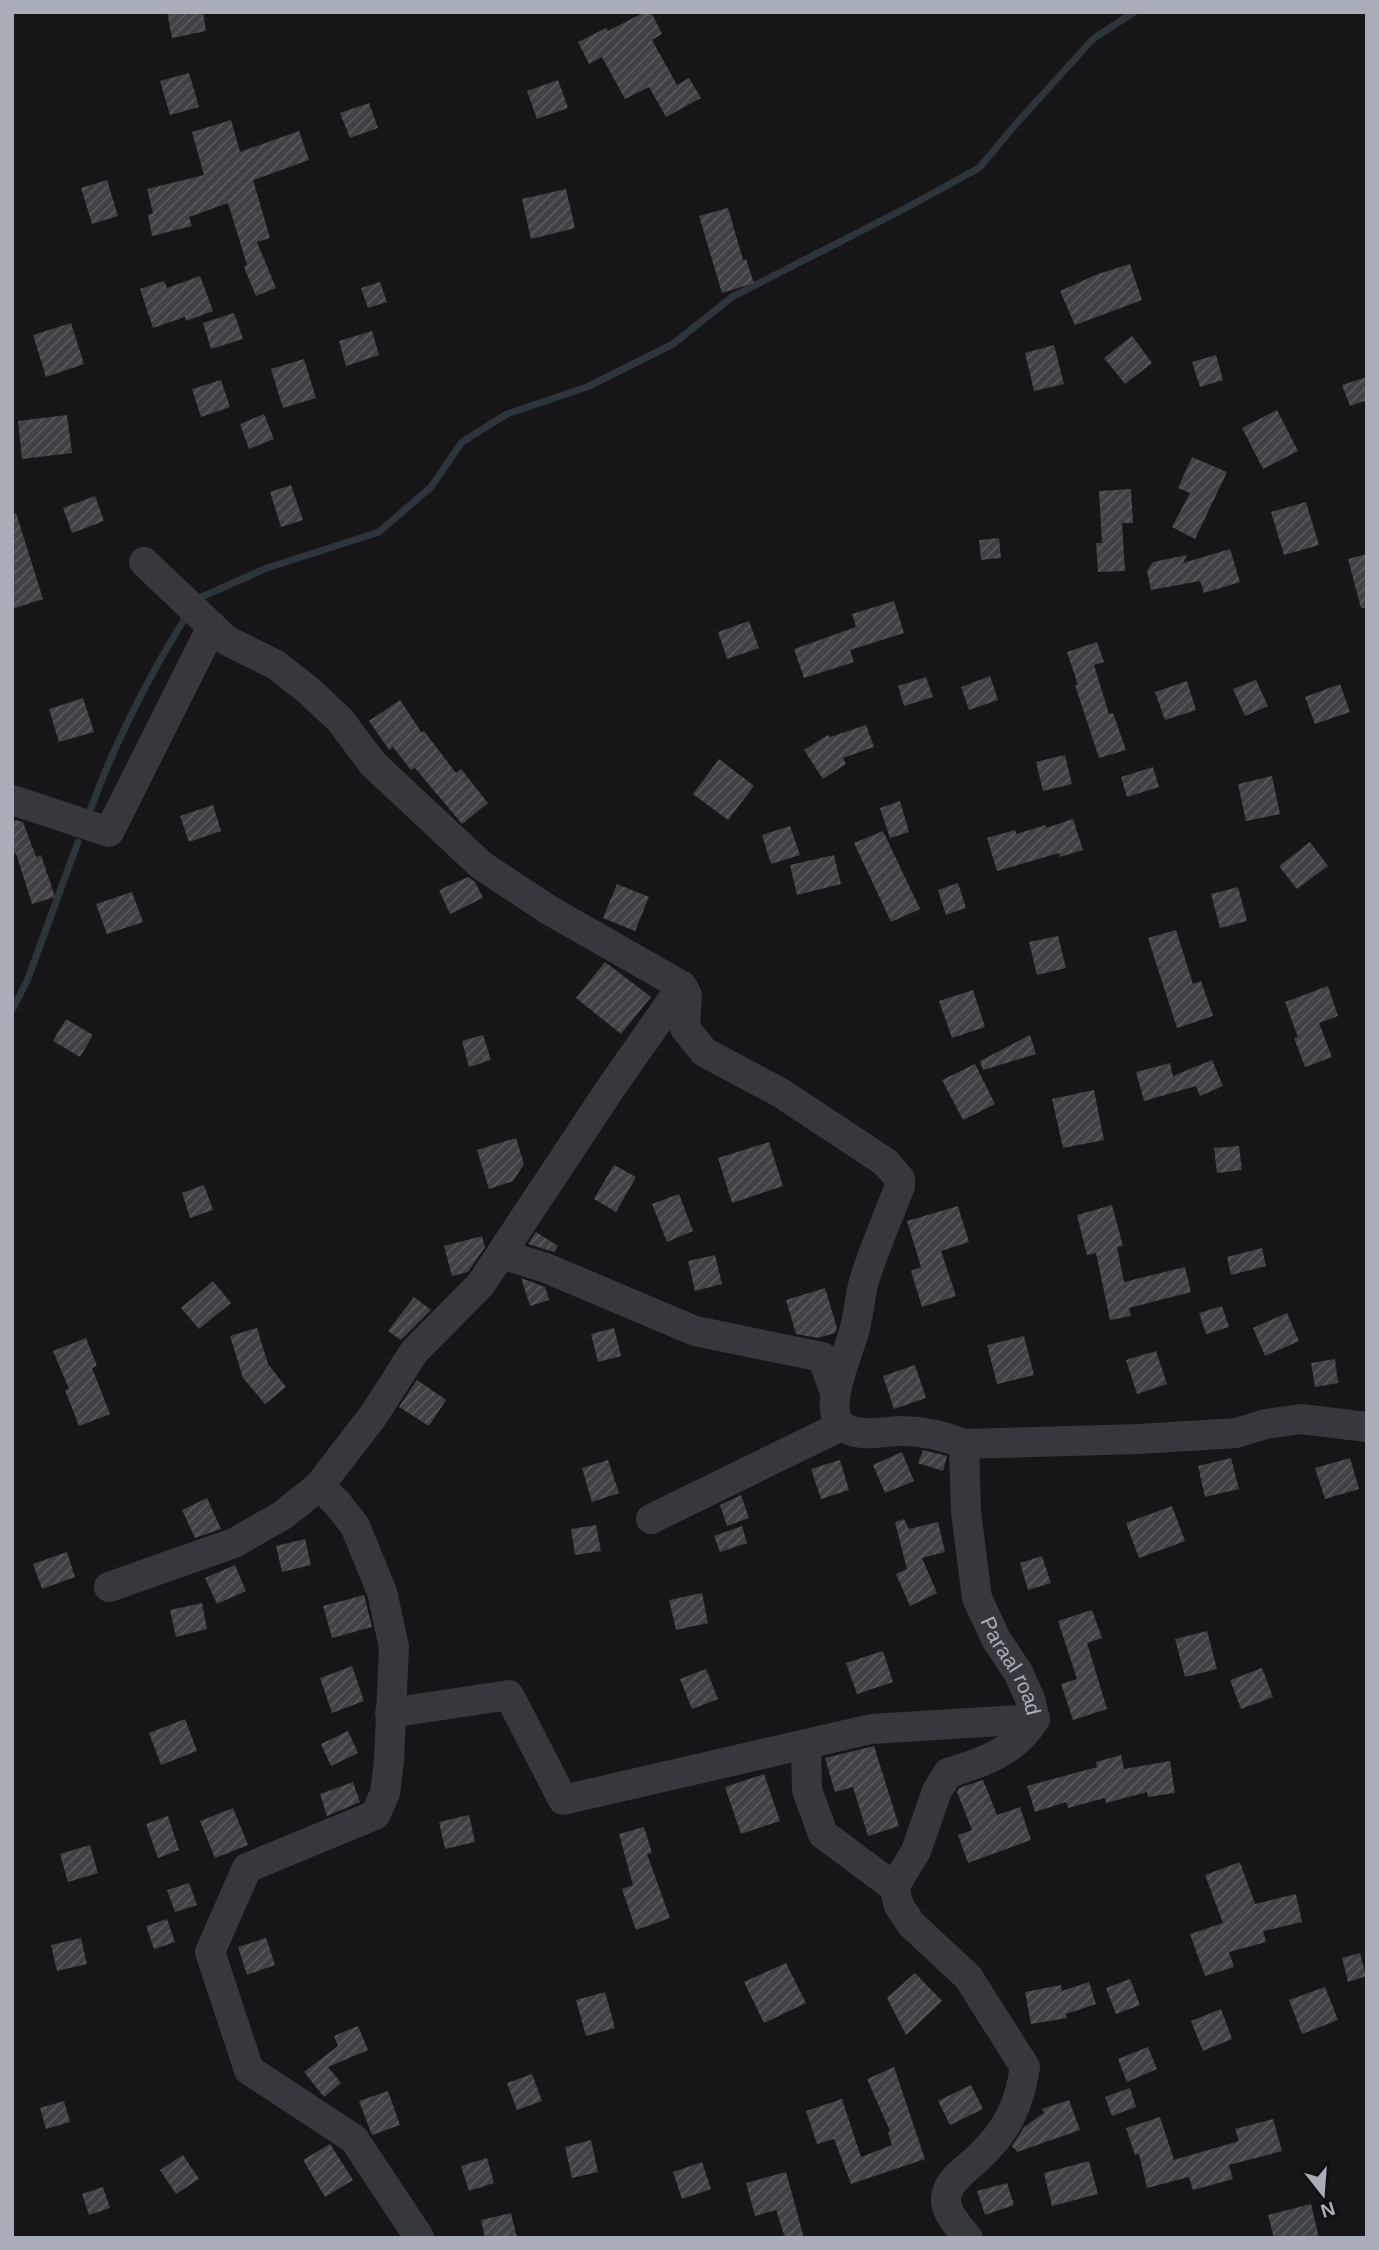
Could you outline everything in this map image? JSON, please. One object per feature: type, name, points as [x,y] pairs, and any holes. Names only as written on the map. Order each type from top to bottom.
[{"type":"street","points":[[144,562],[226,640],[276,665],[308,690],[340,720],[373,764],[481,865],[550,910],[682,986],[687,995],[685,1028],[704,1052],[781,1093],[885,1162],[900,1179],[900,1186],[864,1282],[855,1329],[835,1392]]},
{"type":"street","points":[[12,800],[109,832],[198,613]]},
{"type":"street","points":[[109,1587],[234,1543],[283,1515],[319,1486],[373,1416],[414,1352],[481,1284],[682,986]]},
{"type":"street","points":[[502,1254],[546,1268],[695,1331],[822,1357],[834,1384],[836,1415],[841,1426],[852,1432],[868,1434],[903,1431],[941,1435],[964,1444],[1140,1439],[1236,1433],[1266,1424],[1301,1419],[1367,1426]]},
{"type":"street","points":[[651,1519],[841,1426]]},
{"type":"street","name":"Paraal road","points":[[894,1887],[916,1851],[937,1791],[948,1773],[1003,1752],[1027,1732],[1035,1719],[1019,1674],[996,1639],[977,1598],[966,1511],[964,1444]]},
{"type":"street","points":[[319,1486],[355,1526],[382,1592],[394,1647],[389,1761],[384,1793],[375,1815],[247,1868],[210,1952],[249,2070],[354,2139],[419,2237],[417,2238]]},
{"type":"street","points":[[390,1713],[509,1695],[563,1800],[871,1729],[1035,1719]]},
{"type":"street","points":[[806,1744],[807,1790],[823,1834],[894,1887],[899,1906],[911,1924],[968,1977],[1025,2067],[1021,2098],[997,2141],[956,2179],[947,2191],[948,2211],[968,2238]]},
{"type":"building","points":[[167,12],[203,12],[206,31],[172,38]]},
{"type":"building","points":[[645,12],[651,12],[662,34],[652,40],[677,85],[689,78],[701,98],[666,117],[649,87],[625,99],[602,57],[589,64],[578,42],[606,28],[608,31]]},
{"type":"building","points":[[189,73],[199,107],[170,115],[160,81]]},
{"type":"building","points":[[558,80],[568,108],[537,119],[527,91]]},
{"type":"building","points":[[369,103],[378,128],[350,138],[340,113]]},
{"type":"building","points":[[231,120],[240,152],[299,131],[309,160],[253,180],[270,238],[257,242],[276,288],[256,296],[244,267],[247,265],[228,203],[189,217],[192,226],[152,236],[148,215],[153,213],[147,189],[204,175],[192,132]]},
{"type":"building","points":[[107,180],[118,216],[92,224],[81,188]]},
{"type":"building","points":[[566,189],[575,228],[531,239],[522,199]]},
{"type":"building","points":[[728,208],[743,260],[746,259],[754,283],[722,293],[699,216]]},
{"type":"building","points":[[1130,264],[1142,300],[1075,325],[1060,291],[1098,274]]},
{"type":"building","points":[[200,276],[213,311],[186,321],[185,317],[153,328],[140,289],[164,281],[167,288]]},
{"type":"building","points":[[380,282],[387,302],[368,308],[361,288]]},
{"type":"building","points":[[234,313],[243,339],[211,349],[203,323]]},
{"type":"building","points":[[71,323],[84,364],[46,377],[33,335]]},
{"type":"building","points":[[372,331],[379,355],[346,366],[339,341]]},
{"type":"building","points":[[1132,336],[1152,363],[1125,384],[1104,358]]},
{"type":"building","points":[[1054,345],[1064,384],[1034,391],[1025,353]]},
{"type":"building","points":[[1216,355],[1223,380],[1200,387],[1192,362]]},
{"type":"building","points":[[304,359],[316,398],[283,408],[271,369]]},
{"type":"building","points":[[1367,377],[1367,400],[1350,406],[1342,385]]},
{"type":"building","points":[[221,380],[230,407],[201,417],[192,389]]},
{"type":"building","points":[[1277,410],[1298,451],[1263,469],[1242,428]]},
{"type":"building","points":[[264,414],[274,439],[249,449],[240,424]]},
{"type":"building","points":[[67,415],[72,453],[22,459],[18,421]]},
{"type":"building","points":[[1192,457],[1227,472],[1195,539],[1172,527],[1190,493],[1178,488]]},
{"type":"building","points":[[291,485],[303,520],[281,527],[270,492]]},
{"type":"building","points":[[1131,489],[1133,523],[1122,523],[1125,571],[1098,572],[1096,543],[1102,543],[1099,491]]},
{"type":"building","points":[[95,496],[104,521],[72,533],[63,508]]},
{"type":"building","points":[[1306,502],[1319,545],[1284,555],[1271,512]]},
{"type":"building","points":[[16,513],[43,599],[12,609],[12,514]]},
{"type":"building","points":[[999,538],[1001,558],[981,560],[979,540]]},
{"type":"building","points":[[1230,549],[1240,582],[1204,593],[1200,581],[1151,590],[1147,571],[1153,562],[1187,555],[1183,563]]},
{"type":"building","points":[[1367,554],[1367,608],[1361,608],[1348,559]]},
{"type":"building","points":[[894,601],[904,633],[850,650],[854,662],[804,678],[794,649],[856,627],[852,614]]},
{"type":"building","points":[[749,621],[759,648],[727,659],[718,632]]},
{"type":"building","points":[[1097,642],[1104,662],[1094,665],[1109,714],[1113,713],[1126,750],[1099,758],[1067,652]]},
{"type":"building","points":[[990,676],[998,700],[969,710],[961,687]]},
{"type":"building","points":[[926,677],[933,697],[904,706],[898,686]]},
{"type":"building","points":[[1256,680],[1268,706],[1245,716],[1233,689]]},
{"type":"building","points":[[1187,681],[1196,710],[1165,720],[1155,692]]},
{"type":"building","points":[[1340,684],[1350,712],[1315,724],[1305,697]]},
{"type":"building","points":[[83,698],[94,732],[59,742],[49,709]]},
{"type":"building","points":[[400,700],[422,733],[424,731],[456,773],[461,769],[488,803],[462,824],[415,768],[411,770],[393,747],[389,750],[369,721]]},
{"type":"building","points":[[866,725],[874,747],[843,758],[846,764],[823,779],[804,750],[828,735],[830,737]]},
{"type":"building","points":[[1065,755],[1072,784],[1043,791],[1036,762]]},
{"type":"building","points":[[719,759],[754,786],[728,820],[693,794]]},
{"type":"building","points":[[1153,767],[1159,787],[1127,797],[1121,777]]},
{"type":"building","points":[[1272,776],[1280,814],[1246,821],[1238,784]]},
{"type":"building","points":[[900,801],[909,832],[890,838],[880,808]]},
{"type":"building","points":[[213,805],[221,831],[189,842],[180,816]]},
{"type":"building","points":[[12,819],[23,822],[36,857],[41,855],[55,897],[32,904],[16,853],[12,855]]},
{"type":"building","points":[[1073,819],[1083,850],[1060,857],[1059,853],[997,871],[987,838],[1015,830],[1016,834],[1046,825],[1046,828]]},
{"type":"building","points":[[790,826],[800,855],[771,864],[762,835]]},
{"type":"building","points":[[883,831],[920,909],[891,922],[854,843]]},
{"type":"building","points":[[1310,842],[1328,866],[1297,889],[1279,866]]},
{"type":"building","points":[[834,855],[841,884],[797,895],[790,865]]},
{"type":"building","points":[[468,877],[475,882],[483,898],[450,914],[439,890]]},
{"type":"building","points":[[958,883],[966,908],[946,915],[938,890]]},
{"type":"building","points":[[617,884],[649,897],[635,931],[603,918]]},
{"type":"building","points":[[1238,887],[1247,921],[1220,928],[1211,894]]},
{"type":"building","points":[[132,892],[143,922],[107,934],[96,904]]},
{"type":"building","points":[[1176,930],[1193,984],[1201,981],[1213,1016],[1177,1028],[1148,938]]},
{"type":"building","points":[[1058,936],[1066,968],[1037,975],[1029,942]]},
{"type":"building","points":[[605,962],[651,997],[621,1034],[576,998]]},
{"type":"building","points":[[1328,986],[1338,1016],[1319,1023],[1332,1057],[1305,1067],[1294,1038],[1298,1037],[1285,1002]]},
{"type":"building","points":[[973,990],[985,1027],[952,1038],[939,1001]]},
{"type":"building","points":[[66,1019],[93,1035],[80,1057],[53,1041]]},
{"type":"building","points":[[483,1035],[491,1060],[469,1067],[462,1041]]},
{"type":"building","points":[[1030,1035],[1036,1054],[983,1070],[980,1061]]},
{"type":"building","points":[[1212,1060],[1223,1086],[1200,1096],[1196,1086],[1144,1101],[1136,1072],[1170,1063],[1173,1076]]},
{"type":"building","points":[[975,1064],[995,1104],[963,1120],[942,1080]]},
{"type":"building","points":[[1094,1090],[1104,1140],[1063,1148],[1052,1099]]},
{"type":"building","points":[[516,1138],[524,1164],[513,1181],[489,1189],[477,1150]]},
{"type":"building","points":[[769,1142],[783,1186],[732,1203],[718,1158]]},
{"type":"building","points":[[1239,1146],[1242,1170],[1217,1173],[1214,1148]]},
{"type":"building","points":[[614,1165],[636,1177],[616,1212],[594,1199]]},
{"type":"building","points":[[204,1185],[213,1210],[190,1218],[182,1193]]},
{"type":"building","points":[[679,1194],[693,1231],[667,1242],[652,1204]]},
{"type":"building","points":[[1112,1205],[1123,1246],[1117,1247],[1124,1282],[1185,1267],[1191,1292],[1129,1308],[1131,1316],[1110,1320],[1096,1253],[1087,1255],[1077,1215]]},
{"type":"building","points":[[958,1206],[969,1242],[941,1251],[956,1296],[922,1307],[911,1271],[921,1267],[907,1221]]},
{"type":"building","points":[[536,1232],[558,1246],[554,1252],[528,1244]]},
{"type":"building","points":[[482,1236],[485,1247],[468,1272],[452,1276],[444,1246]]},
{"type":"building","points":[[1262,1248],[1266,1266],[1231,1275],[1227,1257]]},
{"type":"building","points":[[715,1255],[722,1284],[695,1291],[688,1261]]},
{"type":"building","points":[[521,1278],[545,1287],[549,1300],[530,1306]]},
{"type":"building","points":[[213,1281],[231,1303],[199,1329],[181,1308]]},
{"type":"building","points":[[825,1288],[837,1328],[835,1333],[818,1338],[796,1334],[786,1300]]},
{"type":"building","points":[[414,1297],[431,1310],[401,1340],[388,1331]]},
{"type":"building","points":[[1222,1306],[1229,1327],[1206,1334],[1199,1313]]},
{"type":"building","points":[[1287,1313],[1299,1341],[1265,1356],[1253,1328]]},
{"type":"building","points":[[257,1328],[268,1364],[286,1387],[265,1404],[243,1378],[230,1336]]},
{"type":"building","points":[[614,1328],[621,1356],[598,1362],[591,1334]]},
{"type":"building","points":[[1024,1336],[1034,1375],[997,1384],[987,1345]]},
{"type":"building","points":[[86,1338],[97,1366],[92,1368],[110,1414],[79,1426],[65,1390],[69,1389],[53,1351]]},
{"type":"building","points":[[1156,1351],[1167,1384],[1137,1394],[1126,1360]]},
{"type":"building","points":[[1335,1359],[1338,1383],[1315,1387],[1311,1363]]},
{"type":"building","points":[[915,1365],[926,1398],[894,1409],[883,1376]]},
{"type":"building","points":[[417,1380],[446,1400],[429,1426],[399,1407]]},
{"type":"building","points":[[923,1450],[947,1456],[943,1471],[918,1463]]},
{"type":"building","points":[[902,1452],[914,1481],[885,1493],[873,1465]]},
{"type":"building","points":[[1231,1458],[1239,1489],[1205,1497],[1198,1466]]},
{"type":"building","points":[[1350,1458],[1359,1489],[1325,1499],[1315,1468]]},
{"type":"building","points":[[608,1460],[619,1493],[592,1502],[582,1468]]},
{"type":"building","points":[[840,1460],[849,1490],[821,1499],[811,1469]]},
{"type":"building","points":[[741,1495],[749,1518],[727,1526],[720,1505]]},
{"type":"building","points":[[207,1498],[221,1529],[195,1538],[182,1510]]},
{"type":"building","points":[[1172,1506],[1185,1541],[1139,1558],[1126,1523]]},
{"type":"building","points":[[904,1519],[909,1529],[938,1522],[945,1552],[922,1558],[937,1593],[910,1606],[896,1574],[907,1569],[895,1522]]},
{"type":"building","points":[[596,1525],[601,1551],[575,1555],[571,1529]]},
{"type":"building","points":[[742,1526],[747,1543],[720,1552],[714,1536]]},
{"type":"building","points":[[305,1539],[311,1565],[282,1572],[276,1546]]},
{"type":"building","points":[[67,1552],[75,1577],[42,1589],[33,1564]]},
{"type":"building","points":[[1042,1556],[1051,1583],[1028,1590],[1020,1563]]},
{"type":"building","points":[[235,1565],[246,1591],[217,1604],[205,1578]]},
{"type":"building","points":[[702,1593],[708,1623],[676,1630],[669,1600]]},
{"type":"building","points":[[364,1595],[372,1627],[332,1638],[323,1606]]},
{"type":"building","points":[[202,1603],[207,1629],[176,1637],[170,1610]]},
{"type":"building","points":[[1092,1610],[1102,1638],[1087,1643],[1107,1709],[1073,1720],[1061,1684],[1077,1679],[1058,1621]]},
{"type":"building","points":[[1207,1631],[1217,1669],[1185,1677],[1175,1639]]},
{"type":"building","points":[[883,1651],[893,1682],[857,1694],[846,1663]]},
{"type":"building","points":[[352,1666],[364,1701],[332,1713],[320,1678]]},
{"type":"building","points":[[1262,1668],[1273,1697],[1241,1709],[1230,1680]]},
{"type":"building","points":[[706,1669],[718,1699],[692,1709],[680,1679]]},
{"type":"building","points":[[185,1719],[197,1751],[161,1765],[149,1733]]},
{"type":"building","points":[[348,1731],[358,1753],[331,1766],[321,1744]]},
{"type":"building","points":[[874,1746],[899,1826],[868,1836],[853,1787],[835,1792],[825,1758]]},
{"type":"building","points":[[1121,1755],[1124,1769],[1170,1761],[1175,1793],[1148,1797],[1147,1792],[1106,1803],[1105,1798],[1068,1808],[1066,1802],[1035,1812],[1027,1786],[1097,1767],[1096,1762]]},
{"type":"building","points":[[764,1774],[780,1821],[741,1834],[725,1787]]},
{"type":"building","points":[[983,1780],[997,1815],[1020,1807],[1031,1840],[968,1863],[958,1835],[972,1830],[957,1792],[959,1788]]},
{"type":"building","points":[[353,1782],[360,1802],[327,1816],[320,1794]]},
{"type":"building","points":[[233,1808],[248,1845],[215,1858],[200,1821]]},
{"type":"building","points":[[469,1815],[475,1842],[445,1849],[439,1822]]},
{"type":"building","points":[[168,1816],[179,1850],[158,1858],[146,1824]]},
{"type":"building","points":[[644,1827],[652,1853],[647,1854],[670,1918],[636,1930],[622,1889],[633,1885],[619,1834]]},
{"type":"building","points":[[90,1845],[98,1873],[68,1882],[60,1854]]},
{"type":"building","points":[[1240,1862],[1255,1904],[1296,1894],[1302,1922],[1263,1931],[1266,1942],[1229,1952],[1234,1967],[1205,1976],[1190,1934],[1223,1923],[1205,1875]]},
{"type":"building","points":[[189,1883],[197,1905],[175,1912],[167,1890]]},
{"type":"building","points":[[167,1919],[175,1942],[154,1949],[146,1926]]},
{"type":"building","points":[[81,1938],[87,1964],[57,1971],[51,1945]]},
{"type":"building","points":[[266,1938],[275,1965],[247,1975],[238,1947]]},
{"type":"building","points":[[1360,1953],[1366,1976],[1348,1982],[1342,1958]]},
{"type":"building","points":[[786,1963],[806,2003],[764,2023],[744,1982]]},
{"type":"building","points":[[915,1973],[942,2001],[906,2035],[887,1998]]},
{"type":"building","points":[[1130,1979],[1140,2005],[1116,2014],[1106,1988]]},
{"type":"building","points":[[1089,1982],[1096,2004],[1066,2014],[1067,2018],[1031,2024],[1025,1992],[1061,1985],[1062,1991]]},
{"type":"building","points":[[1325,1987],[1338,2020],[1302,2034],[1289,2000]]},
{"type":"building","points":[[605,1992],[615,2028],[586,2036],[576,2000]]},
{"type":"building","points":[[1221,2009],[1232,2039],[1203,2051],[1191,2021]]},
{"type":"building","points":[[358,2026],[368,2050],[328,2067],[341,2083],[324,2097],[304,2072],[338,2046],[334,2036]]},
{"type":"building","points":[[1148,2047],[1157,2069],[1127,2082],[1118,2059]]},
{"type":"building","points":[[894,2067],[925,2159],[851,2184],[834,2139],[817,2144],[806,2111],[842,2099],[861,2157],[892,2145],[888,2132],[890,2131],[867,2079]]},
{"type":"building","points":[[532,2074],[542,2101],[517,2110],[507,2083]]},
{"type":"building","points":[[971,2085],[983,2109],[950,2125],[938,2101]]},
{"type":"building","points":[[1130,2088],[1136,2107],[1112,2116],[1105,2097]]},
{"type":"building","points":[[388,2091],[400,2125],[372,2135],[359,2101]]},
{"type":"building","points":[[1069,2100],[1080,2130],[1017,2152],[1012,2146],[1024,2127],[1044,2113],[1042,2109]]},
{"type":"building","points":[[64,2101],[70,2122],[46,2129],[40,2108]]},
{"type":"building","points":[[1160,2117],[1174,2160],[1239,2141],[1235,2129],[1273,2119],[1282,2151],[1229,2165],[1233,2179],[1193,2190],[1189,2177],[1147,2188],[1139,2154],[1135,2155],[1126,2128]]},
{"type":"building","points":[[591,2140],[598,2172],[572,2178],[565,2147]]},
{"type":"building","points":[[330,2144],[353,2180],[325,2197],[303,2160]]},
{"type":"building","points":[[183,2155],[199,2179],[176,2194],[160,2170]]},
{"type":"building","points":[[487,2158],[494,2183],[469,2191],[461,2166]]},
{"type":"building","points":[[1089,2161],[1098,2194],[1052,2206],[1044,2173]]},
{"type":"building","points":[[702,2162],[711,2189],[682,2199],[673,2172]]},
{"type":"building","points":[[786,2172],[804,2238],[785,2238],[776,2210],[755,2216],[746,2183]]},
{"type":"building","points":[[1007,2183],[1014,2205],[985,2215],[977,2191]]},
{"type":"building","points":[[103,2187],[110,2208],[89,2215],[82,2194]]},
{"type":"building","points":[[1311,2204],[1319,2238],[1274,2238],[1268,2215]]},
{"type":"building","points":[[511,2213],[517,2238],[485,2238],[481,2220]]},
{"type":"waterway","points":[[196,602],[197,599],[267,568],[379,532],[431,487],[462,442],[507,414],[587,387],[673,344],[732,297],[979,168],[1093,39],[1134,12]]},
{"type":"waterway","points":[[91,808],[134,709],[187,615]]},
{"type":"waterway","points":[[12,1010],[27,981],[78,842]]}]
